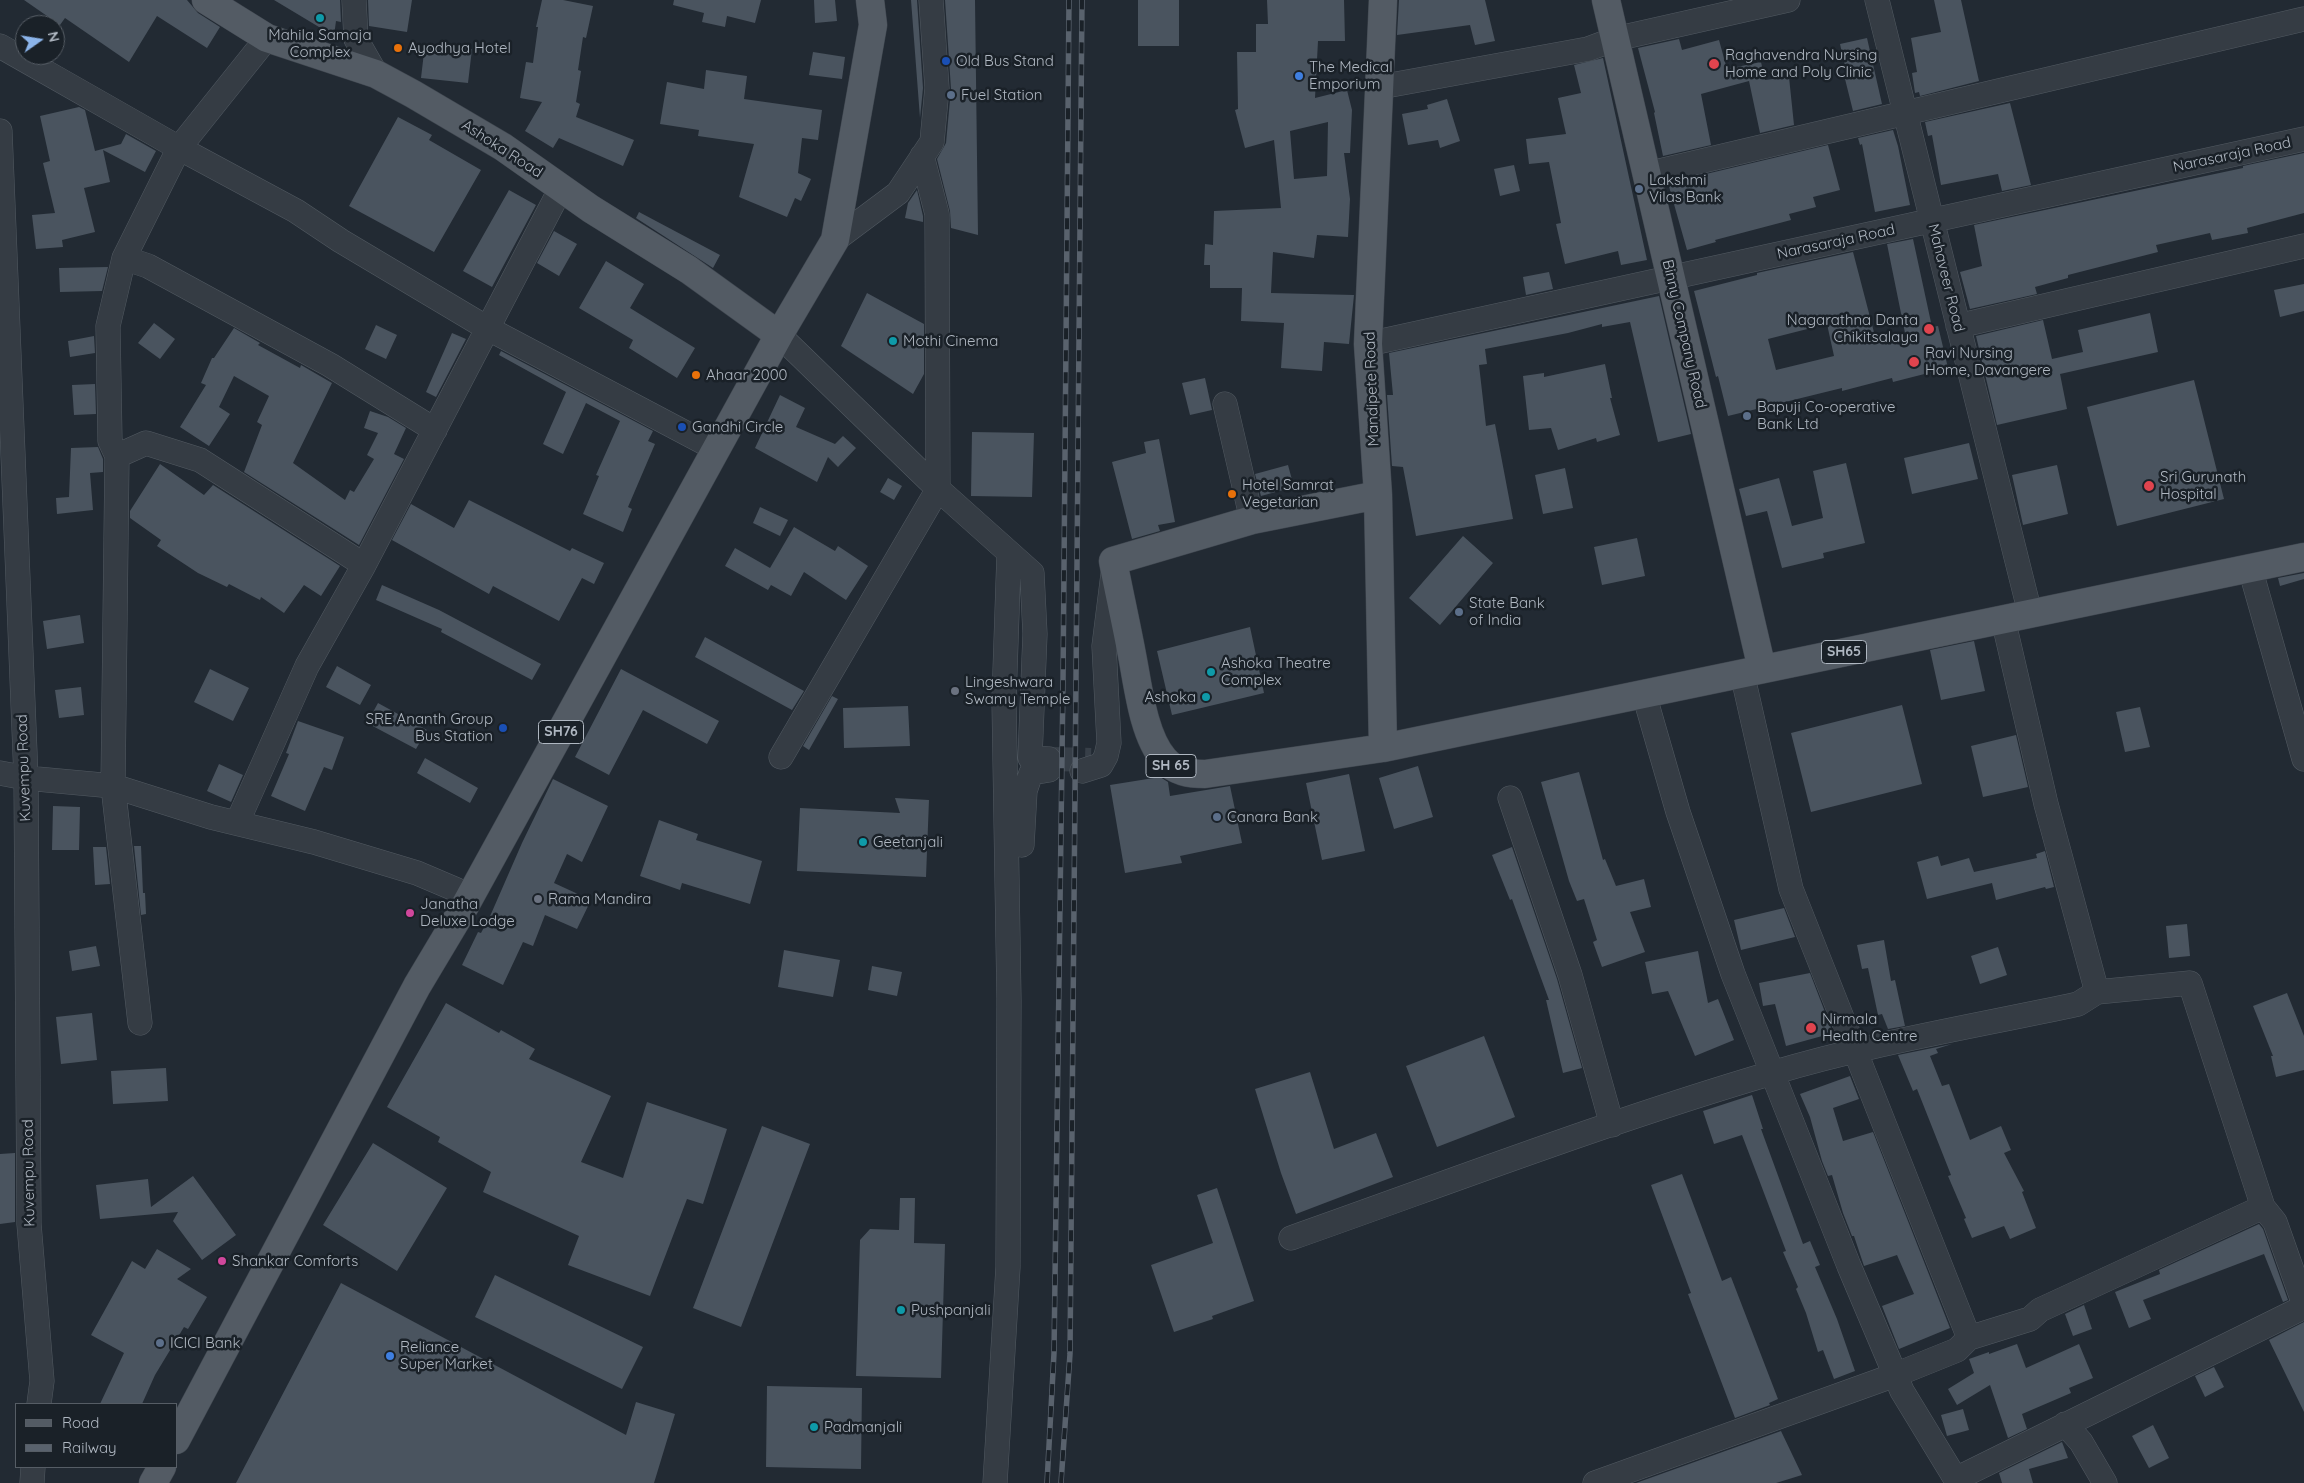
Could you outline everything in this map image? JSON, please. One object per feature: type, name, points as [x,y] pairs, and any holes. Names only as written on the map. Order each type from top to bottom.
[{"type":"main road","name":"Ashoka Road","points":[[206,0],[268,38],[376,74],[503,147],[561,188],[689,270],[779,336]]},
{"type":"main road","name":"SH76","points":[[178,1436],[417,986],[466,904],[716,449],[835,240],[873,25],[870,0]]},
{"type":"main road","name":"Mandipete Road","points":[[1383,0],[1368,344],[1378,495],[1384,748]]},
{"type":"main road","name":"Binny Company Road","points":[[1606,0],[1671,278],[1752,671]]},
{"type":"main road","points":[[1114,564],[1252,520],[1378,495]]},
{"type":"main road","name":"SH65","points":[[1384,748],[2304,556]]},
{"type":"main road","name":"SH 65","points":[[1114,564],[1144,714],[1155,748],[1164,760],[1176,770],[1190,774],[1205,774],[1384,748]]},
{"type":"main road","points":[[154,1483],[162,1468]]},
{"type":"street","points":[[354,0],[356,39],[376,74]]},
{"type":"street","points":[[835,240],[898,193],[932,142],[937,88],[931,0]]},
{"type":"street","points":[[1380,87],[1588,49],[1615,39],[1788,0]]},
{"type":"street","name":"Mahaveer Road","points":[[1877,0],[2030,614]]},
{"type":"street","points":[[1647,174],[2304,19]]},
{"type":"street","points":[[140,1023],[113,786],[117,456],[110,441],[108,326],[124,258],[178,148],[268,38]]},
{"type":"street","points":[[0,46],[178,148],[296,211],[341,241],[487,328],[716,449]]},
{"type":"street","name":"Kuvempu Road","points":[[0,131],[4,363],[26,778],[29,1224],[42,1381],[39,1403]]},
{"type":"street","name":"Narasaraja Road","points":[[1368,344],[2304,139]]},
{"type":"street","points":[[781,757],[938,489],[937,214],[922,156]]},
{"type":"street","points":[[236,823],[307,666],[364,565],[561,188]]},
{"type":"street","points":[[1958,326],[2304,246]]},
{"type":"street","points":[[124,258],[148,266],[330,364],[435,430]]},
{"type":"street","points":[[779,336],[938,489],[1032,573],[1035,634],[1030,758],[1049,764],[1032,773],[1025,791],[1019,898],[1016,902],[1007,903]]},
{"type":"street","points":[[1226,404],[1252,520]]},
{"type":"street","points":[[117,456],[146,443],[200,460],[364,565]]},
{"type":"street","points":[[995,1483],[1008,1267],[1007,903],[1004,700],[1009,554]]},
{"type":"street","points":[[1086,765],[1097,757],[1103,749],[1099,645],[1100,620],[1114,564]]},
{"type":"street","points":[[2250,568],[2304,759]]},
{"type":"street","points":[[2003,619],[2046,804],[2096,992]]},
{"type":"street","points":[[1752,671],[1791,889],[1969,1338]]},
{"type":"street","points":[[1291,1238],[1612,1125],[1772,1073],[1855,1052],[2078,1004],[2096,992],[2190,983],[2263,1207],[2275,1222],[2304,1306],[2065,1424],[1957,1481],[1902,1391],[1849,1266],[1772,1073],[1733,974],[1678,812],[1644,694]]},
{"type":"street","points":[[0,773],[26,778],[113,786],[211,817],[314,842],[417,873],[457,890],[466,904]]},
{"type":"street","points":[[1510,798],[1570,975],[1612,1125]]},
{"type":"street","points":[[1595,1483],[1896,1375],[1957,1350],[1969,1338],[2030,1319],[2040,1310],[2263,1207]]},
{"type":"street","points":[[2065,1424],[2082,1442],[2105,1483]]},
{"type":"street","points":[[32,1483],[33,1468]]},
{"type":"building","points":[[24,0],[187,0],[198,13],[220,27],[207,48],[157,16],[129,62],[65,18],[65,15],[46,15]]},
{"type":"building","name":"Mahila Samaja Complex","points":[[274,0],[340,0],[341,22],[336,21],[334,36]]},
{"type":"building","points":[[368,0],[412,0],[407,32],[369,26]]},
{"type":"building","points":[[542,0],[563,0],[593,6],[586,38],[583,37],[578,70],[581,71],[576,102],[580,104],[576,117],[634,140],[623,166],[559,138],[553,148],[525,131],[542,102],[520,98],[526,62],[533,63],[538,27],[536,27]]},
{"type":"building","points":[[674,0],[761,0],[755,23],[727,16],[725,27],[702,22],[704,13],[673,5]]},
{"type":"building","points":[[814,0],[835,0],[837,21],[815,23]]},
{"type":"building","points":[[911,0],[917,0],[923,88],[920,118]]},
{"type":"building","points":[[945,0],[975,0],[978,235],[951,228],[950,211],[937,159],[946,143],[951,89]]},
{"type":"building","points":[[1138,0],[1179,0],[1179,46],[1138,46]]},
{"type":"building","points":[[1267,0],[1344,0],[1345,41],[1318,41],[1315,98],[1347,90],[1352,110],[1350,153],[1344,153],[1350,199],[1348,237],[1317,235],[1314,258],[1273,252],[1271,293],[1354,295],[1349,344],[1324,342],[1322,371],[1281,368],[1284,323],[1241,321],[1242,288],[1210,288],[1210,265],[1204,265],[1205,244],[1213,245],[1214,211],[1281,208],[1274,140],[1245,148],[1235,110],[1238,109],[1237,52],[1256,52],[1256,24],[1268,24]],"holes":[[[1328,122],[1327,176],[1294,179],[1290,131]]]},
{"type":"building","points":[[1399,0],[1485,0],[1495,41],[1475,45],[1470,25],[1397,35]]},
{"type":"building","points":[[1934,0],[1961,0],[1979,81],[1920,96],[1919,92],[1915,93],[1912,73],[1917,72],[1911,38],[1941,32]]},
{"type":"building","points":[[1867,38],[1882,104],[1853,111],[1845,79],[1848,79],[1840,44]]},
{"type":"building","points":[[1679,39],[1682,50],[1719,40],[1727,69],[1761,62],[1765,80],[1789,77],[1794,125],[1760,133],[1749,81],[1701,94],[1711,145],[1663,156],[1655,112],[1638,48]]},
{"type":"building","points":[[425,44],[472,49],[468,83],[421,78]]},
{"type":"building","points":[[813,52],[845,57],[842,79],[809,75]]},
{"type":"building","points":[[1603,58],[1647,260],[1621,265],[1618,251],[1565,264],[1556,224],[1561,223],[1549,162],[1529,164],[1526,139],[1566,134],[1558,98],[1581,93],[1574,65]]},
{"type":"building","points":[[706,70],[747,76],[744,99],[822,110],[818,140],[802,138],[798,173],[811,179],[801,201],[795,198],[787,217],[739,197],[754,144],[698,136],[699,130],[660,124],[667,82],[704,89]]},
{"type":"building","points":[[1447,99],[1460,141],[1440,148],[1438,140],[1408,145],[1402,114],[1428,109],[1427,105]]},
{"type":"building","points":[[2010,103],[2031,185],[2002,191],[1998,174],[1941,185],[1932,135],[1928,136],[1925,122]]},
{"type":"building","points":[[79,107],[85,110],[95,151],[121,144],[126,134],[156,151],[145,172],[103,150],[110,182],[84,188],[95,232],[62,240],[63,247],[36,249],[32,215],[55,213],[43,163],[50,161],[40,116]]},
{"type":"building","points":[[398,117],[432,135],[429,140],[481,170],[434,252],[349,206]]},
{"type":"building","points":[[1893,130],[1910,205],[1875,212],[1862,144],[1860,145],[1858,138]]},
{"type":"building","points":[[1828,145],[1840,190],[1813,197],[1816,207],[1789,214],[1791,220],[1715,240],[1716,242],[1687,250],[1668,183]]},
{"type":"building","points":[[2304,153],[2304,213],[2247,228],[2248,233],[2212,240],[2210,233],[2156,245],[2158,252],[2068,275],[2068,278],[2035,287],[2037,294],[1970,309],[1960,272],[1982,266],[1974,225],[2243,168],[2243,166]]},
{"type":"building","points":[[1514,165],[1520,191],[1500,196],[1494,169]]},
{"type":"building","points":[[509,190],[536,205],[492,287],[463,271]]},
{"type":"building","points":[[917,190],[923,222],[905,218],[908,203]]},
{"type":"building","points":[[639,212],[720,255],[713,268],[636,218]]},
{"type":"building","points":[[554,231],[577,244],[559,276],[537,263]]},
{"type":"building","points":[[1913,239],[1932,327],[1938,326],[1948,368],[1893,382],[1892,378],[1842,391],[1842,388],[1728,416],[1694,291],[1757,275],[1757,273],[1853,252],[1876,340],[1905,333],[1887,244]],"holes":[[[1827,324],[1834,356],[1776,370],[1768,339]]]},
{"type":"building","points":[[606,261],[644,284],[630,308],[695,348],[677,378],[629,348],[633,340],[579,308]]},
{"type":"building","points":[[108,267],[102,291],[60,292],[59,268]]},
{"type":"building","points":[[1549,272],[1553,289],[1526,295],[1523,277]]},
{"type":"building","points":[[2304,284],[2304,311],[2280,317],[2274,290]]},
{"type":"building","name":"Mothi Cinema","points":[[867,293],[924,324],[924,374],[913,394],[841,346]]},
{"type":"building","points":[[1659,296],[1691,434],[1658,442],[1630,322],[1602,327],[1602,324],[1568,333],[1485,349],[1487,364],[1479,365],[1486,426],[1495,424],[1513,519],[1416,536],[1403,467],[1392,466],[1387,395],[1393,395],[1389,353]]},
{"type":"building","points":[[2150,313],[2158,352],[2060,374],[2067,409],[1997,425],[1976,336],[2043,320],[2052,359],[2083,352],[2078,330]]},
{"type":"building","points":[[154,323],[175,339],[160,359],[138,343]]},
{"type":"building","points":[[376,325],[397,335],[386,359],[365,349]]},
{"type":"building","points":[[234,328],[260,343],[258,345],[300,368],[301,365],[332,383],[293,463],[345,500],[350,490],[354,492],[374,459],[367,455],[378,433],[364,428],[370,411],[388,417],[406,428],[394,454],[404,459],[359,545],[244,472],[262,425],[257,422],[269,396],[234,376],[219,407],[230,414],[209,446],[180,427],[206,385],[201,383],[212,358],[214,358]]},
{"type":"building","points":[[452,333],[466,339],[436,397],[426,392]]},
{"type":"building","points":[[94,336],[95,353],[70,357],[68,341]]},
{"type":"building","points":[[501,351],[653,431],[648,441],[655,444],[628,507],[632,509],[623,532],[583,514],[599,476],[596,475],[620,421],[586,403],[563,454],[543,444],[566,392],[499,355]]},
{"type":"building","points":[[1605,364],[1612,398],[1610,398],[1620,435],[1597,442],[1596,438],[1558,450],[1551,428],[1529,430],[1523,376],[1544,373],[1544,377]]},
{"type":"building","points":[[1205,378],[1212,410],[1190,415],[1182,383]]},
{"type":"building","points":[[2194,380],[2224,499],[2117,526],[2087,407]]},
{"type":"building","points":[[95,384],[96,414],[74,415],[72,385]]},
{"type":"building","points":[[780,395],[805,408],[796,427],[835,444],[843,436],[856,448],[838,467],[828,457],[817,482],[755,448]]},
{"type":"building","points":[[972,432],[1034,433],[1032,497],[971,496]]},
{"type":"building","points":[[1159,439],[1175,522],[1158,525],[1160,531],[1132,539],[1112,462],[1146,453],[1144,442]]},
{"type":"building","points":[[1969,443],[1978,479],[1912,494],[1904,458]]},
{"type":"building","points":[[98,447],[103,459],[103,472],[90,473],[93,510],[57,514],[56,498],[69,497],[71,448]]},
{"type":"building","points":[[1846,463],[1865,543],[1823,553],[1824,558],[1782,568],[1767,511],[1746,516],[1739,489],[1779,478],[1792,526],[1823,518],[1813,471]]},
{"type":"building","points":[[160,464],[204,495],[213,485],[340,566],[321,596],[304,585],[284,613],[261,597],[260,600],[229,584],[227,587],[198,573],[157,546],[161,540],[130,518],[130,511]]},
{"type":"building","points":[[1288,465],[1294,487],[1261,496],[1255,474]]},
{"type":"building","points":[[2057,465],[2068,514],[2023,525],[2012,475]]},
{"type":"building","points":[[1565,468],[1573,508],[1543,514],[1535,475]]},
{"type":"building","points":[[888,478],[902,486],[894,500],[880,492]]},
{"type":"building","points":[[469,500],[570,551],[572,548],[604,563],[594,584],[582,578],[559,621],[493,586],[489,594],[392,540],[411,504],[454,528]]},
{"type":"building","points":[[760,507],[788,520],[780,536],[753,523]]},
{"type":"building","points":[[794,527],[835,551],[838,546],[868,566],[846,600],[804,572],[791,596],[771,585],[768,590],[725,566],[735,548],[770,568]]},
{"type":"building","points":[[1463,536],[1493,563],[1440,625],[1409,598]]},
{"type":"building","points":[[1637,538],[1645,576],[1602,585],[1594,547]]},
{"type":"building","points":[[2304,573],[2304,579],[2280,586],[2278,578]]},
{"type":"building","points":[[382,585],[439,610],[541,664],[532,680],[441,632],[442,629],[376,600]]},
{"type":"building","points":[[80,615],[84,643],[47,649],[43,621]]},
{"type":"building","name":"Ashoka Theatre Complex","points":[[1250,627],[1264,693],[1172,715],[1157,651]]},
{"type":"building","points":[[705,637],[804,691],[792,710],[695,657]]},
{"type":"building","points":[[1974,641],[1985,691],[1941,700],[1930,650]]},
{"type":"building","points":[[337,666],[371,685],[360,705],[326,687]]},
{"type":"building","points":[[210,669],[249,688],[233,721],[194,702]]},
{"type":"building","points":[[621,669],[719,721],[707,744],[643,710],[609,775],[575,757]]},
{"type":"building","points":[[81,687],[84,715],[59,718],[55,690]]},
{"type":"building","points":[[832,696],[838,699],[809,750],[803,746]]},
{"type":"building","points":[[378,703],[427,730],[416,749],[367,723]]},
{"type":"building","points":[[1902,705],[1922,784],[1811,812],[1791,733]]},
{"type":"building","points":[[908,706],[910,746],[844,748],[843,708]]},
{"type":"building","points":[[2140,707],[2150,747],[2125,752],[2116,712]]},
{"type":"building","points":[[298,721],[344,737],[332,770],[324,767],[305,811],[271,796],[289,754],[286,753]]},
{"type":"building","points":[[2016,735],[2028,787],[1983,797],[1971,746]]},
{"type":"building","points":[[425,758],[478,788],[470,803],[417,773]]},
{"type":"building","points":[[219,764],[243,775],[231,802],[207,791]]},
{"type":"building","points":[[1418,766],[1433,817],[1394,829],[1379,778]]},
{"type":"building","points":[[1579,772],[1603,860],[1605,859],[1616,886],[1644,879],[1651,907],[1630,912],[1645,952],[1602,967],[1593,942],[1597,940],[1584,899],[1577,901],[1569,881],[1541,782]]},
{"type":"building","points":[[1349,774],[1365,851],[1322,860],[1306,783]]},
{"type":"building","points":[[1160,777],[1168,782],[1170,796],[1230,786],[1242,843],[1180,856],[1182,863],[1125,873],[1110,785]]},
{"type":"building","points":[[553,779],[608,806],[582,862],[567,854],[554,883],[591,900],[577,929],[545,915],[533,946],[523,942],[503,985],[462,965],[478,932],[481,933],[491,914]]},
{"type":"building","name":"Geetanjali","points":[[895,798],[929,800],[926,877],[797,871],[800,808],[900,813]]},
{"type":"building","points":[[53,806],[80,807],[79,850],[52,850]]},
{"type":"building","points":[[659,820],[698,834],[696,840],[762,861],[750,904],[682,883],[680,890],[640,876]]},
{"type":"building","points":[[134,846],[141,846],[146,914],[141,915]]},
{"type":"building","points":[[93,847],[106,847],[110,884],[95,885]]},
{"type":"building","points":[[1512,847],[1557,979],[1582,1068],[1563,1073],[1546,1000],[1549,1000],[1512,899],[1510,900],[1492,855]]},
{"type":"building","points":[[2045,851],[2054,887],[2046,889],[2045,887],[1996,900],[1992,883],[1927,899],[1917,862],[1938,856],[1941,866],[1969,858],[1974,872],[2037,858],[2036,854]]},
{"type":"building","points":[[1784,908],[1795,937],[1741,950],[1734,920]]},
{"type":"building","points":[[2187,924],[2190,956],[2169,958],[2166,926]]},
{"type":"building","points":[[1884,940],[1891,981],[1895,980],[1905,1026],[1888,1029],[1882,1014],[1878,1015],[1868,968],[1862,969],[1857,945]]},
{"type":"building","points":[[96,946],[100,966],[72,971],[69,951]]},
{"type":"building","points":[[1998,947],[2007,975],[1980,984],[1971,956]]},
{"type":"building","points":[[784,950],[840,960],[833,997],[778,987]]},
{"type":"building","points":[[1698,951],[1708,1003],[1718,999],[1734,1040],[1695,1056],[1668,991],[1652,994],[1645,962]]},
{"type":"building","points":[[872,966],[902,972],[897,996],[868,990]]},
{"type":"building","points":[[1810,973],[1833,1033],[1786,1046],[1775,1004],[1763,1006],[1759,983]]},
{"type":"building","points":[[2287,993],[2304,1036],[2304,1070],[2276,1077],[2271,1056],[2273,1056],[2253,1006]]},
{"type":"building","points":[[446,1003],[499,1033],[501,1030],[535,1049],[529,1059],[611,1096],[581,1162],[623,1178],[647,1102],[727,1129],[703,1204],[687,1199],[650,1296],[568,1265],[579,1236],[483,1192],[491,1172],[438,1142],[440,1137],[387,1107]]},
{"type":"building","points":[[92,1013],[97,1060],[61,1064],[56,1017]]},
{"type":"building","points":[[1484,1036],[1515,1117],[1437,1147],[1406,1066]]},
{"type":"building","points":[[1952,1044],[1936,1049],[1938,1053],[1930,1056],[1942,1086],[1949,1084],[1970,1140],[2001,1126],[2011,1150],[2004,1153],[2024,1191],[2022,1192],[2036,1228],[2010,1239],[2004,1226],[1972,1238],[1964,1219],[1966,1218],[1948,1176],[1951,1175],[1917,1089],[1913,1091],[1898,1055]]},
{"type":"building","points":[[166,1068],[168,1101],[113,1104],[111,1071]]},
{"type":"building","points":[[1310,1072],[1334,1149],[1376,1133],[1393,1177],[1296,1214],[1255,1089]]},
{"type":"building","points":[[1850,1076],[1859,1099],[1833,1108],[1843,1141],[1873,1132],[1950,1328],[1899,1349],[1882,1306],[1914,1294],[1897,1255],[1864,1266],[1854,1236],[1852,1236],[1843,1213],[1832,1175],[1828,1176],[1822,1161],[1810,1117],[1800,1094]]},
{"type":"building","points":[[1752,1095],[1763,1129],[1761,1129],[1803,1244],[1810,1241],[1820,1265],[1815,1267],[1837,1319],[1855,1371],[1834,1379],[1823,1350],[1818,1352],[1806,1313],[1796,1289],[1798,1287],[1783,1252],[1786,1251],[1742,1135],[1714,1144],[1703,1111]]},
{"type":"building","points":[[762,1126],[810,1144],[741,1327],[693,1308]]},
{"type":"building","points":[[373,1143],[447,1188],[397,1271],[323,1225]]},
{"type":"building","points":[[15,1153],[15,1222],[0,1224],[0,1154]]},
{"type":"building","points":[[1682,1174],[1722,1281],[1731,1277],[1778,1399],[1769,1403],[1770,1405],[1735,1418],[1688,1294],[1691,1293],[1651,1185]]},
{"type":"building","points":[[193,1176],[236,1235],[202,1260],[173,1221],[178,1212],[100,1219],[96,1185],[148,1179],[151,1207]]},
{"type":"building","points":[[1217,1188],[1254,1301],[1212,1316],[1213,1319],[1174,1332],[1151,1265],[1213,1243],[1197,1195]]},
{"type":"building","name":"Pushpanjali","points":[[900,1198],[915,1198],[914,1243],[945,1244],[941,1378],[856,1376],[860,1240],[870,1229],[899,1230]]},
{"type":"building","points":[[2259,1224],[2263,1229],[2288,1300],[2283,1302],[2264,1254],[2143,1300],[2151,1319],[2129,1328],[2115,1292],[2160,1274],[2159,1270]]},
{"type":"building","points":[[157,1249],[191,1269],[177,1279],[207,1297],[188,1329],[184,1327],[155,1375],[142,1403],[100,1403],[124,1353],[91,1335],[132,1261],[145,1269]]},
{"type":"building","points":[[495,1275],[643,1347],[622,1389],[475,1317]]},
{"type":"building","name":"Reliance Super Market","points":[[341,1283],[626,1435],[636,1402],[675,1414],[654,1483],[236,1483]]},
{"type":"building","points":[[2084,1305],[2092,1329],[2073,1336],[2065,1314]]},
{"type":"building","points":[[2304,1322],[2304,1412],[2269,1340]]},
{"type":"building","points":[[2017,1344],[2026,1368],[2079,1344],[2093,1378],[2069,1388],[2071,1393],[2022,1414],[2027,1429],[2008,1438],[1990,1385],[1957,1405],[1948,1389],[1974,1373],[1969,1359]]},
{"type":"building","points":[[2214,1367],[2224,1387],[2205,1397],[2195,1376]]},
{"type":"building","name":"Padmanjali","points":[[767,1386],[862,1388],[861,1469],[766,1467]]},
{"type":"building","points":[[1963,1409],[1969,1430],[1947,1436],[1941,1415]]},
{"type":"building","points":[[2153,1425],[2169,1458],[2149,1468],[2132,1436]]},
{"type":"building","points":[[1781,1431],[1802,1475],[1776,1483],[1636,1483]]},
{"type":"building","points":[[2062,1442],[2068,1458],[2029,1469],[2033,1483],[2002,1483],[1999,1473]]},
{"type":"tunnel","points":[[1049,759],[1091,760]]},
{"type":"railway","points":[[1047,1483],[1054,1353],[1063,682],[1069,0]]},
{"type":"railway","points":[[1061,1483],[1070,1354],[1082,0]]},
{"type":"place","name":"Mahila Samaja Complex","points":[[320,18]]},
{"type":"place","name":"Ayodhya Hotel","points":[[398,48]]},
{"type":"place","name":"Old Bus Stand","points":[[946,61]]},
{"type":"place","name":"Raghavendra Nursing Home and Poly Clinic","points":[[1714,64]]},
{"type":"place","name":"The Medical Emporium","points":[[1299,76]]},
{"type":"place","name":"Fuel Station","points":[[951,95]]},
{"type":"place","name":"Lakshmi Vilas Bank","points":[[1639,189]]},
{"type":"place","name":"Nagarathna Danta Chikitsalaya","points":[[1929,329]]},
{"type":"place","name":"Mothi Cinema","points":[[893,341]]},
{"type":"place","name":"Ravi Nursing Home, Davangere","points":[[1914,362]]},
{"type":"place","name":"Ahaar 2000","points":[[696,375]]},
{"type":"place","name":"Bapuji Co-operative Bank Ltd","points":[[1747,416]]},
{"type":"place","name":"Gandhi Circle","points":[[682,427]]},
{"type":"place","name":"Sri Gurunath Hospital","points":[[2149,486]]},
{"type":"place","name":"Hotel Samrat Vegetarian","points":[[1232,494]]},
{"type":"place","name":"State Bank of India","points":[[1459,612]]},
{"type":"place","name":"Ashoka Theatre Complex","points":[[1211,672]]},
{"type":"place","name":"Lingeshwara Swamy Temple","points":[[955,691]]},
{"type":"place","name":"Ashoka","points":[[1206,697]]},
{"type":"place","name":"SRE Ananth Group Bus Station","points":[[503,728]]},
{"type":"place","name":"Canara Bank","points":[[1217,817]]},
{"type":"place","name":"Geetanjali","points":[[863,842]]},
{"type":"place","name":"Rama Mandira","points":[[538,899]]},
{"type":"place","name":"Janatha Deluxe Lodge","points":[[410,913]]},
{"type":"place","name":"Nirmala Health Centre","points":[[1811,1028]]},
{"type":"place","name":"Shankar Comforts","points":[[222,1261]]},
{"type":"place","name":"Pushpanjali","points":[[901,1310]]},
{"type":"place","name":"ICICI Bank","points":[[160,1343]]},
{"type":"place","name":"Reliance Super Market","points":[[390,1356]]},
{"type":"place","name":"Padmanjali","points":[[814,1427]]}]
